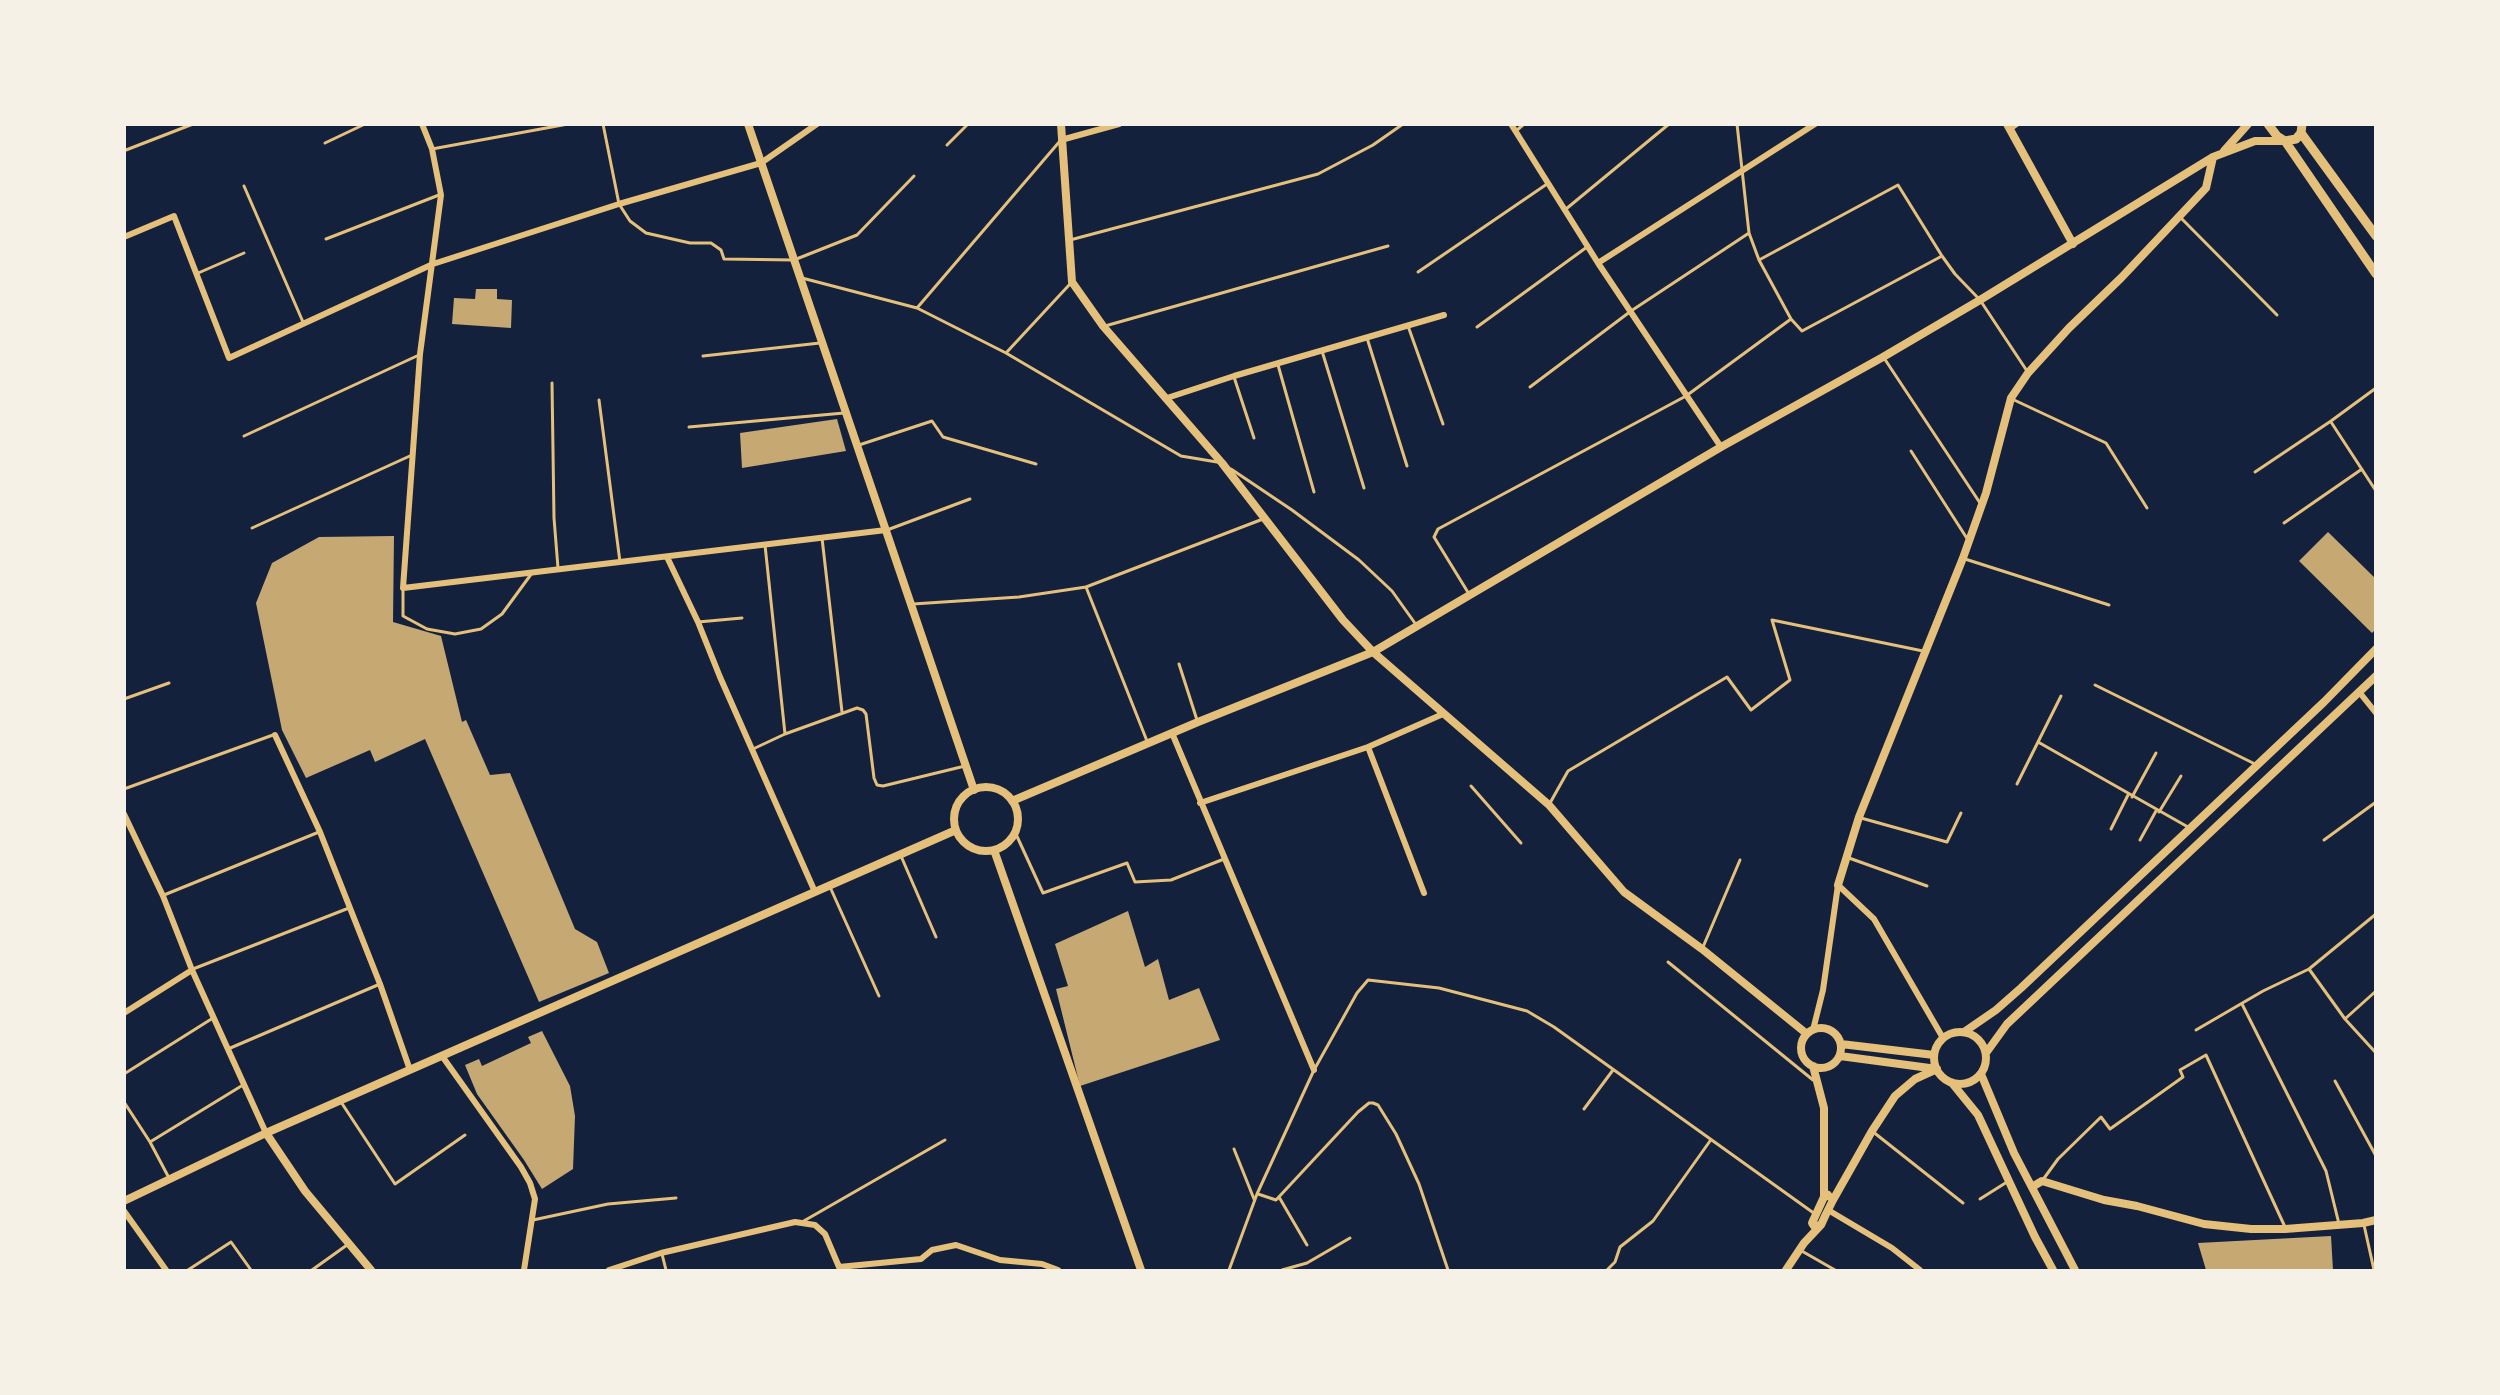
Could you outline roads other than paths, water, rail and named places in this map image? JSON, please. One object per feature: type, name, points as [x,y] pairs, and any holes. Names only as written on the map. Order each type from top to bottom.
[{"type":"main road","points":[[2268,124],[2283,141],[2376,274]]},
{"type":"main road","points":[[2283,141],[2296,139],[2302,127]]},
{"type":"main road","points":[[2302,127],[2376,236]]},
{"type":"main road","points":[[2341,224],[2342,215],[2349,210],[2358,212]]},
{"type":"street","points":[[422,124],[432,148],[441,195],[420,354],[403,588],[886,531]]},
{"type":"street","points":[[748,124],[974,790]]},
{"type":"street","points":[[124,237],[174,216],[229,358],[433,264],[619,204],[761,163],[818,124]]},
{"type":"street","points":[[1061,124],[1072,282],[1103,326],[1222,463],[1343,620],[1373,652],[1548,804],[1624,892],[1810,1032]]},
{"type":"street","points":[[1061,140],[1119,124]]},
{"type":"street","points":[[1511,124],[1564,210],[1721,447]]},
{"type":"street","points":[[1598,262],[1815,124]]},
{"type":"street","points":[[2222,153],[2248,124]]},
{"type":"street","points":[[2009,127],[2073,244]]},
{"type":"street","points":[[1012,801],[1198,722],[1373,652],[1721,447],[1980,300],[2213,157],[2255,141],[2283,141]]},
{"type":"street","points":[[1816,1221],[1828,1210],[1825,1120],[1820,1085],[1813,1066],[1804,1058],[1801,1045],[1810,1032],[1823,990],[1838,885],[1859,817],[1963,558],[1986,493],[2011,398],[2028,373],[2206,188],[2213,157]]},
{"type":"street","points":[[1167,398],[1367,336],[1444,315]]},
{"type":"street","points":[[667,557],[698,622],[720,677],[816,892]]},
{"type":"street","points":[[1964,1032],[1996,1010],[2257,765],[2376,649]]},
{"type":"street","points":[[1986,1053],[2007,1024],[2376,676]]},
{"type":"street","points":[[2360,693],[2376,713]]},
{"type":"street","points":[[1200,803],[1368,747],[1443,714]]},
{"type":"street","points":[[1172,733],[1314,1070]]},
{"type":"street","points":[[275,735],[321,832],[380,984],[410,1070]]},
{"type":"street","points":[[1368,747],[1424,893]]},
{"type":"street","points":[[991,788],[999,790],[1012,801],[1017,811],[1015,832],[1010,840],[994,850],[984,851],[967,845],[956,830],[955,811],[965,795],[974,790],[991,788]]},
{"type":"street","points":[[124,814],[163,896],[192,970],[266,1133],[305,1191],[371,1270]]},
{"type":"street","points":[[124,1201],[266,1133],[956,830]]},
{"type":"street","points":[[994,850],[1141,1270]]},
{"type":"street","points":[[1838,885],[1874,919],[1943,1038]]},
{"type":"street","points":[[124,1013],[192,970]]},
{"type":"street","points":[[1810,1032],[1824,1028],[1830,1030],[1835,1033],[1841,1044],[1840,1056],[1831,1065],[1825,1068],[1813,1066]]},
{"type":"street","points":[[1952,1083],[1968,1083],[1981,1074],[1986,1060],[1986,1053],[1978,1039],[1964,1032],[1956,1032],[1943,1038],[1934,1055],[1937,1069],[1952,1083],[1978,1115],[2035,1237],[2053,1270]]},
{"type":"street","points":[[1841,1044],[1934,1055]]},
{"type":"street","points":[[442,1056],[521,1167],[535,1199],[524,1270]]},
{"type":"street","points":[[1840,1056],[1937,1069]]},
{"type":"street","points":[[1786,1270],[1828,1198],[1895,1096],[1915,1079],[1937,1069]]},
{"type":"street","points":[[1981,1074],[1994,1108],[2044,1213],[2075,1270]]},
{"type":"street","points":[[2032,1187],[2042,1181],[2104,1200],[2137,1206],[2204,1224],[2251,1229],[2285,1229],[2376,1220]]},
{"type":"street","points":[[1828,1210],[1892,1248],[1920,1270]]},
{"type":"street","points":[[124,1211],[166,1270]]},
{"type":"street","points":[[609,1270],[661,1252],[800,1222],[815,1225],[825,1234],[839,1267],[921,1259],[932,1250],[956,1245],[1000,1260],[1042,1264],[1058,1270]]},
{"type":"lane","points":[[126,150],[193,124]]},
{"type":"lane","points":[[325,143],[365,124]]},
{"type":"lane","points":[[432,148],[568,124]]},
{"type":"lane","points":[[603,124],[619,204],[630,220],[646,233],[690,243],[711,243],[721,250],[724,259],[794,260],[857,235],[914,177]]},
{"type":"lane","points":[[947,145],[968,124]]},
{"type":"lane","points":[[1068,240],[1318,174],[1373,145],[1403,124]]},
{"type":"lane","points":[[1516,131],[1524,124]]},
{"type":"lane","points":[[1564,210],[1669,124]]},
{"type":"lane","points":[[1737,124],[1749,233],[1759,261],[1791,319],[1802,332],[1942,255]]},
{"type":"lane","points":[[2009,127],[2019,124]]},
{"type":"lane","points":[[917,308],[1061,140]]},
{"type":"lane","points":[[1418,272],[1548,183]]},
{"type":"lane","points":[[1759,261],[1898,185],[1955,274],[1980,300],[2028,373]]},
{"type":"lane","points":[[244,186],[304,324]]},
{"type":"lane","points":[[326,239],[441,195]]},
{"type":"lane","points":[[2180,216],[2277,315]]},
{"type":"lane","points":[[1530,387],[1631,311],[1749,233]]},
{"type":"lane","points":[[1103,326],[1388,246]]},
{"type":"lane","points":[[1477,327],[1588,246]]},
{"type":"lane","points":[[196,273],[244,253]]},
{"type":"lane","points":[[800,278],[917,308],[1006,353],[1181,456],[1222,463],[1292,510],[1359,560],[1392,591],[1417,626]]},
{"type":"lane","points":[[1006,353],[1072,282]]},
{"type":"lane","points":[[1469,594],[1437,544],[1434,537],[1438,529],[1686,396],[1791,319]]},
{"type":"lane","points":[[1408,326],[1443,424]]},
{"type":"lane","points":[[1367,336],[1407,466]]},
{"type":"lane","points":[[703,356],[822,343]]},
{"type":"lane","points":[[1322,351],[1364,488]]},
{"type":"lane","points":[[244,436],[420,354]]},
{"type":"lane","points":[[1883,357],[1981,505]]},
{"type":"lane","points":[[1277,363],[1314,492]]},
{"type":"lane","points":[[1234,376],[1254,438]]},
{"type":"lane","points":[[552,384],[554,518],[558,570]]},
{"type":"lane","points":[[2255,472],[2376,388]]},
{"type":"lane","points":[[2011,398],[2106,443],[2148,508]]},
{"type":"lane","points":[[599,400],[620,562]]},
{"type":"lane","points":[[689,427],[846,413]]},
{"type":"lane","points":[[857,446],[932,421],[943,437],[1035,464]]},
{"type":"lane","points":[[2331,421],[2376,491]]},
{"type":"lane","points":[[1911,451],[1969,541]]},
{"type":"lane","points":[[252,528],[414,455]]},
{"type":"lane","points":[[2284,523],[2362,469]]},
{"type":"lane","points":[[886,531],[970,499]]},
{"type":"lane","points":[[910,604],[1019,597],[1086,586],[1263,519]]},
{"type":"lane","points":[[822,538],[842,713]]},
{"type":"lane","points":[[765,545],[785,735]]},
{"type":"lane","points":[[1963,558],[2109,605]]},
{"type":"lane","points":[[403,588],[403,616],[428,629],[455,634],[482,629],[502,614],[532,573]]},
{"type":"lane","points":[[1086,586],[1148,743]]},
{"type":"lane","points":[[698,622],[742,618]]},
{"type":"lane","points":[[1548,804],[1568,771],[1727,677],[1751,710],[1790,680],[1772,620],[1924,652]]},
{"type":"lane","points":[[1179,664],[1198,722]]},
{"type":"lane","points":[[124,699],[168,683]]},
{"type":"lane","points":[[2095,685],[2257,765]]},
{"type":"lane","points":[[2017,784],[2061,696]]},
{"type":"lane","points":[[753,749],[857,708],[866,714],[874,778],[877,785],[883,786],[965,766]]},
{"type":"lane","points":[[124,789],[275,735]]},
{"type":"lane","points":[[2038,742],[2158,812],[2190,828]]},
{"type":"lane","points":[[2111,829],[2156,753]]},
{"type":"lane","points":[[2140,840],[2181,776]]},
{"type":"lane","points":[[1471,786],[1521,843]]},
{"type":"lane","points":[[2324,840],[2376,802]]},
{"type":"lane","points":[[1859,817],[1947,842],[1962,813]]},
{"type":"lane","points":[[163,896],[321,832]]},
{"type":"lane","points":[[1015,832],[1043,893],[1126,863],[1135,882],[1171,880],[1224,860]]},
{"type":"lane","points":[[900,855],[936,937]]},
{"type":"lane","points":[[1847,857],[1927,886]]},
{"type":"lane","points":[[1702,949],[1740,860]]},
{"type":"lane","points":[[830,886],[879,996]]},
{"type":"lane","points":[[192,970],[350,908]]},
{"type":"lane","points":[[2196,1030],[2263,991],[2309,969],[2376,914]]},
{"type":"lane","points":[[1668,962],[1820,1085]]},
{"type":"lane","points":[[2309,969],[2345,1019],[2376,1053]]},
{"type":"lane","points":[[1229,1270],[1257,1194],[1314,1070],[1357,993],[1368,980],[1439,988],[1527,1011],[1554,1027],[1816,1221]]},
{"type":"lane","points":[[228,1049],[380,984]]},
{"type":"lane","points":[[2345,1019],[2376,991]]},
{"type":"lane","points":[[2242,1004],[2326,1171],[2339,1225]]},
{"type":"lane","points":[[124,1074],[213,1018]]},
{"type":"lane","points":[[2042,1181],[2058,1159],[2101,1117],[2110,1129],[2183,1077],[2180,1070],[2206,1055],[2285,1229]]},
{"type":"lane","points":[[1584,1109],[1613,1070]]},
{"type":"lane","points":[[2335,1081],[2376,1156]]},
{"type":"lane","points":[[150,1142],[243,1085]]},
{"type":"lane","points":[[340,1101],[395,1184],[465,1135]]},
{"type":"lane","points":[[1257,1194],[1271,1200],[1280,1197],[1358,1112],[1369,1103],[1378,1105],[1419,1184],[1448,1270]]},
{"type":"lane","points":[[125,1105],[150,1142],[170,1180]]},
{"type":"lane","points":[[1872,1131],[1963,1203]]},
{"type":"lane","points":[[800,1222],[945,1140]]},
{"type":"lane","points":[[1607,1270],[1615,1262],[1620,1247],[1653,1221],[1710,1141]]},
{"type":"lane","points":[[1234,1149],[1255,1201]]},
{"type":"lane","points":[[1980,1199],[2009,1181]]},
{"type":"lane","points":[[1280,1197],[1307,1245]]},
{"type":"lane","points":[[533,1220],[608,1204],[676,1198]]},
{"type":"lane","points":[[2363,1223],[2374,1270]]},
{"type":"lane","points":[[1282,1270],[1307,1263],[1350,1238]]},
{"type":"lane","points":[[188,1270],[231,1242],[251,1270]]},
{"type":"lane","points":[[312,1270],[348,1244]]},
{"type":"lane","points":[[1801,1246],[1835,1270]]},
{"type":"lane","points":[[661,1252],[666,1270]]}]
